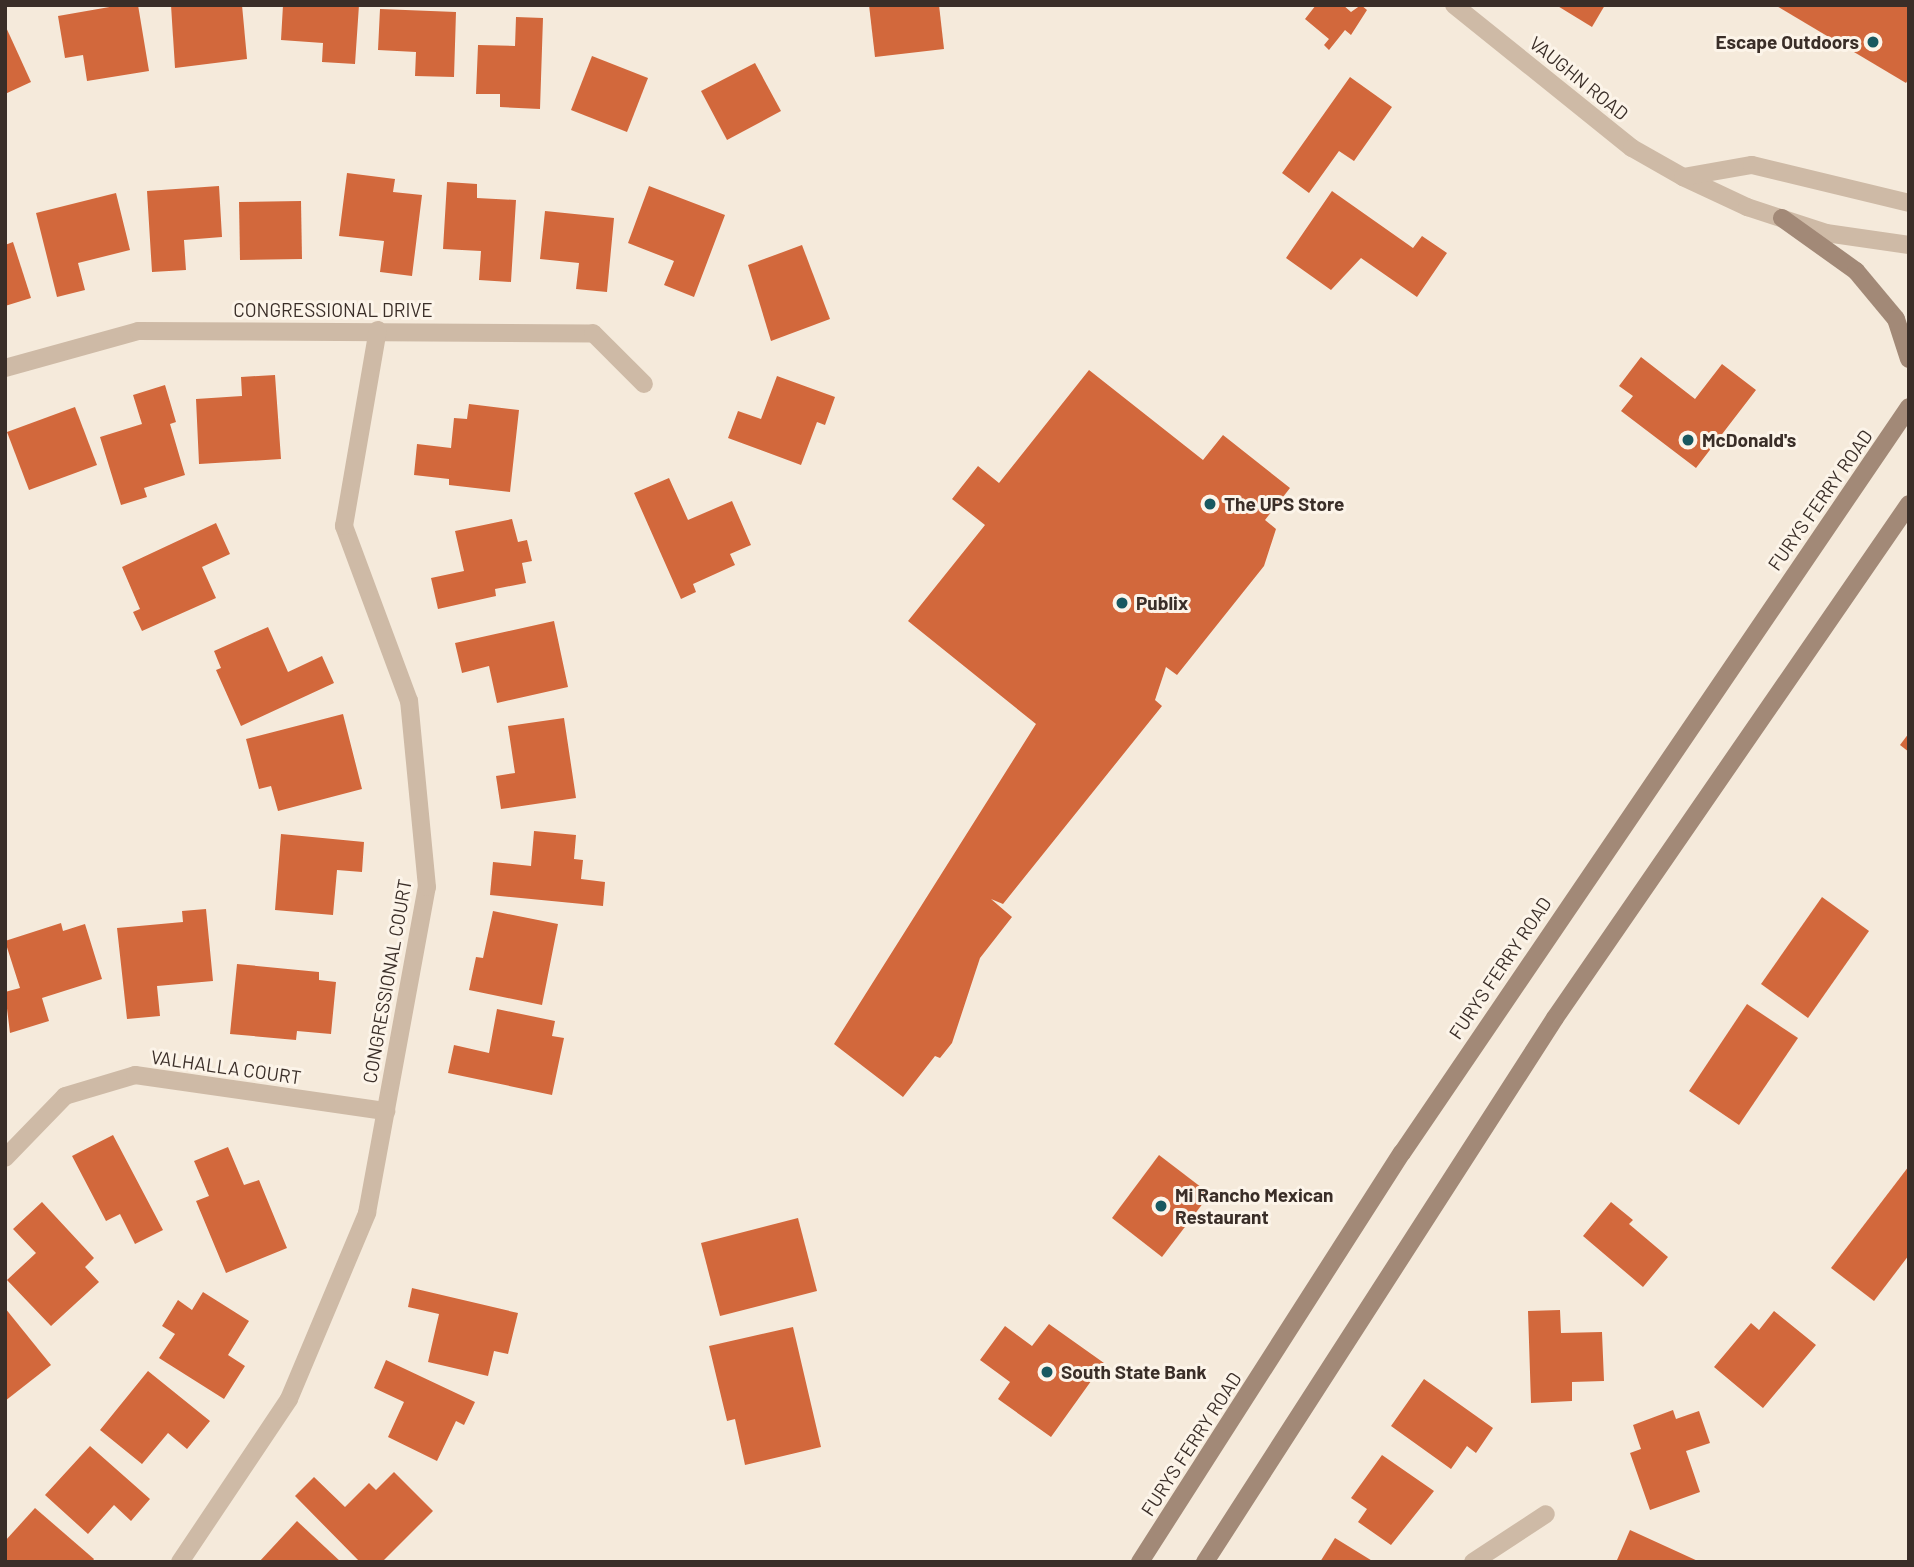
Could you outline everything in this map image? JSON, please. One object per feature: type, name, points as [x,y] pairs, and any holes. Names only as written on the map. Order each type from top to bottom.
[{"type":"main road","points":[[1783,218],[1856,271],[1896,319],[1909,359]]},
{"type":"main road","name":"FURYS FERRY ROAD","points":[[1140,1562],[1402,1153],[1909,407]]},
{"type":"main road","points":[[1205,1562],[1555,1018],[1909,504]]},
{"type":"street","name":"VAUGHN ROAD","points":[[1454,5],[1632,148],[1683,177],[1826,233],[1909,245]]},
{"type":"street","points":[[1683,177],[1752,165],[1909,203]]},
{"type":"street","name":"CONGRESSIONAL COURT","points":[[180,1562],[289,1399],[367,1213],[427,887],[409,701],[344,526],[378,330]]},
{"type":"street","name":"CONGRESSIONAL DRIVE","points":[[5,368],[138,331],[593,332],[645,384]]},
{"type":"street","name":"VALHALLA COURT","points":[[5,1158],[65,1096],[135,1075],[386,1111]]},
{"type":"street","points":[[1473,1562],[1546,1514]]},
{"type":"building","points":[[121,5],[138,5],[149,71],[87,81],[83,55],[65,58],[58,16]]},
{"type":"building","points":[[171,5],[242,5],[247,59],[175,68]]},
{"type":"building","points":[[283,5],[359,5],[355,64],[322,62],[323,43],[281,40]]},
{"type":"building","points":[[869,5],[939,5],[944,49],[875,57]]},
{"type":"building","points":[[1316,5],[1343,5],[1351,12],[1361,5],[1367,10],[1351,35],[1345,30],[1329,50],[1324,45],[1329,39],[1305,19]]},
{"type":"building","points":[[1556,5],[1605,5],[1592,27]]},
{"type":"building","name":"Escape Outdoors","points":[[1775,5],[1909,5],[1909,78],[1906,83]]},
{"type":"building","points":[[380,9],[456,12],[454,77],[415,76],[416,52],[378,50]]},
{"type":"building","points":[[516,17],[543,18],[540,109],[500,107],[500,94],[476,94],[478,45],[515,46]]},
{"type":"building","points":[[5,25],[31,82],[5,94]]},
{"type":"building","points":[[592,56],[648,78],[627,132],[571,110]]},
{"type":"building","points":[[755,63],[781,111],[727,140],[701,91]]},
{"type":"building","points":[[1350,77],[1392,107],[1354,161],[1339,151],[1309,193],[1282,173]]},
{"type":"building","points":[[347,173],[395,179],[393,192],[422,195],[412,276],[380,272],[384,241],[339,236]]},
{"type":"building","points":[[447,182],[477,184],[477,198],[516,200],[511,282],[479,280],[481,251],[443,249]]},
{"type":"building","points":[[219,186],[222,237],[184,240],[186,270],[152,272],[147,191]]},
{"type":"building","points":[[649,186],[725,215],[694,297],[664,285],[674,261],[628,243]]},
{"type":"building","points":[[1332,191],[1413,248],[1422,236],[1447,253],[1417,297],[1361,258],[1331,290],[1286,258]]},
{"type":"building","points":[[116,193],[130,250],[78,263],[85,290],[57,297],[36,213]]},
{"type":"building","points":[[301,201],[302,259],[240,260],[239,202]]},
{"type":"building","points":[[545,211],[614,218],[607,292],[576,289],[579,263],[540,259]]},
{"type":"building","points":[[13,242],[31,298],[5,306],[5,245]]},
{"type":"building","points":[[802,245],[830,319],[771,341],[748,265]]},
{"type":"building","name":"McDonald's","points":[[1641,357],[1695,399],[1722,364],[1756,390],[1696,468],[1621,411],[1633,396],[1619,386]]},
{"type":"building","points":[[1089,370],[1203,460],[1223,435],[1290,488],[1265,520],[1276,529],[1264,566],[1177,675],[1166,667],[1155,700],[1162,706],[1003,904],[991,899],[1012,917],[980,958],[952,1043],[940,1058],[935,1056],[903,1097],[834,1044],[1036,724],[908,621],[985,525],[952,499],[978,466],[999,483]]},
{"type":"building","points":[[275,375],[281,459],[199,464],[196,399],[242,396],[241,377]]},
{"type":"building","points":[[777,376],[835,397],[825,425],[817,422],[801,465],[728,438],[738,411],[761,419]]},
{"type":"building","points":[[165,385],[176,422],[170,424],[185,475],[144,488],[147,497],[121,505],[100,437],[142,424],[133,395]]},
{"type":"building","points":[[469,404],[519,410],[510,492],[449,485],[449,479],[414,475],[417,444],[451,448],[454,418],[467,419]]},
{"type":"building","points":[[75,407],[97,465],[29,490],[7,432]]},
{"type":"building","points":[[669,478],[688,520],[732,501],[751,545],[730,554],[735,565],[693,584],[696,592],[681,599],[634,493]]},
{"type":"building","points":[[512,519],[518,542],[527,540],[532,561],[522,563],[526,583],[495,589],[496,596],[438,609],[431,578],[464,571],[455,531]]},
{"type":"building","points":[[216,523],[230,554],[202,567],[216,598],[142,631],[133,612],[140,609],[122,567]]},
{"type":"building","points":[[554,621],[568,687],[497,703],[489,666],[462,673],[455,643]]},
{"type":"building","points":[[268,627],[288,672],[322,656],[334,683],[241,726],[216,670],[221,668],[214,651]]},
{"type":"building","points":[[343,714],[362,789],[278,811],[271,786],[259,789],[246,739]]},
{"type":"building","points":[[564,718],[576,798],[501,809],[496,776],[515,773],[508,726]]},
{"type":"building","points":[[1909,733],[1909,752],[1900,745]]},
{"type":"building","points":[[534,831],[576,835],[574,859],[583,860],[581,879],[605,882],[603,906],[490,895],[493,862],[531,866]]},
{"type":"building","points":[[281,834],[364,842],[362,872],[337,870],[333,915],[275,910]]},
{"type":"building","points":[[1822,897],[1869,931],[1808,1018],[1761,984]]},
{"type":"building","points":[[206,909],[213,981],[157,986],[160,1016],[127,1019],[117,928],[183,922],[182,911]]},
{"type":"building","points":[[493,911],[558,924],[542,1005],[469,990],[476,957],[483,958]]},
{"type":"building","points":[[61,923],[63,931],[85,924],[102,979],[42,998],[49,1021],[10,1033],[5,992],[20,988],[5,941]]},
{"type":"building","points":[[237,964],[319,972],[319,980],[336,982],[331,1034],[297,1031],[296,1040],[230,1034]]},
{"type":"building","points":[[1747,1004],[1798,1038],[1739,1125],[1689,1091]]},
{"type":"building","points":[[497,1009],[555,1021],[552,1036],[564,1038],[552,1095],[448,1073],[454,1045],[489,1053]]},
{"type":"building","points":[[113,1135],[163,1230],[135,1244],[120,1214],[106,1221],[72,1156]]},
{"type":"building","points":[[228,1147],[244,1185],[259,1180],[287,1248],[226,1273],[196,1201],[209,1196],[194,1161]]},
{"type":"building","name":"Mi Rancho Mexican Restaurant","points":[[1159,1155],[1210,1194],[1162,1257],[1112,1218]]},
{"type":"building","points":[[1909,1166],[1909,1255],[1874,1301],[1831,1268]]},
{"type":"building","points":[[42,1202],[94,1258],[85,1267],[99,1282],[51,1326],[7,1280],[36,1253],[13,1229]]},
{"type":"building","points":[[1611,1202],[1633,1220],[1629,1224],[1668,1257],[1643,1287],[1583,1236]]},
{"type":"building","points":[[798,1218],[817,1291],[720,1316],[701,1243]]},
{"type":"building","points":[[412,1288],[518,1313],[508,1354],[494,1351],[488,1376],[428,1362],[439,1314],[408,1307]]},
{"type":"building","points":[[203,1292],[249,1321],[228,1355],[245,1366],[224,1399],[159,1358],[175,1334],[162,1326],[178,1300],[192,1310]]},
{"type":"building","points":[[5,1308],[51,1365],[5,1401]]},
{"type":"building","points":[[1560,1310],[1561,1333],[1602,1332],[1604,1381],[1572,1382],[1572,1401],[1531,1403],[1528,1311]]},
{"type":"building","points":[[1774,1311],[1816,1345],[1763,1408],[1714,1367],[1751,1323],[1759,1330]]},
{"type":"building","name":"South State Bank","points":[[1049,1324],[1104,1363],[1051,1437],[998,1399],[1010,1382],[980,1360],[1005,1326],[1032,1346]]},
{"type":"building","points":[[793,1327],[821,1447],[745,1465],[735,1419],[727,1421],[709,1346]]},
{"type":"building","points":[[386,1360],[475,1402],[464,1425],[456,1421],[437,1461],[388,1437],[404,1402],[374,1388]]},
{"type":"building","points":[[148,1371],[210,1421],[187,1449],[168,1433],[142,1464],[100,1430]]},
{"type":"building","points":[[1424,1379],[1493,1428],[1476,1453],[1467,1446],[1451,1469],[1391,1426]]},
{"type":"building","points":[[1673,1410],[1676,1419],[1699,1411],[1710,1443],[1686,1451],[1700,1492],[1650,1510],[1630,1453],[1641,1449],[1633,1425]]},
{"type":"building","points":[[90,1446],[150,1499],[131,1521],[114,1505],[88,1534],[45,1495]]},
{"type":"building","points":[[1382,1455],[1434,1491],[1391,1545],[1358,1522],[1367,1509],[1351,1498]]},
{"type":"building","points":[[394,1472],[433,1511],[382,1562],[360,1562],[295,1496],[314,1477],[345,1507],[369,1483],[376,1490]]},
{"type":"building","points":[[35,1508],[94,1559],[92,1562],[5,1560],[5,1541]]},
{"type":"building","points":[[297,1521],[341,1562],[259,1562]]},
{"type":"building","points":[[1630,1530],[1700,1562],[1617,1560]]},
{"type":"building","points":[[1335,1538],[1374,1562],[1320,1562]]},
{"type":"place","name":"Escape Outdoors","points":[[1873,42]]},
{"type":"place","name":"McDonald's","points":[[1688,440]]},
{"type":"place","name":"The UPS Store","points":[[1210,504]]},
{"type":"place","name":"Publix","points":[[1122,603]]},
{"type":"place","name":"Mi Rancho Mexican Restaurant","points":[[1161,1206]]},
{"type":"place","name":"South State Bank","points":[[1047,1372]]}]
